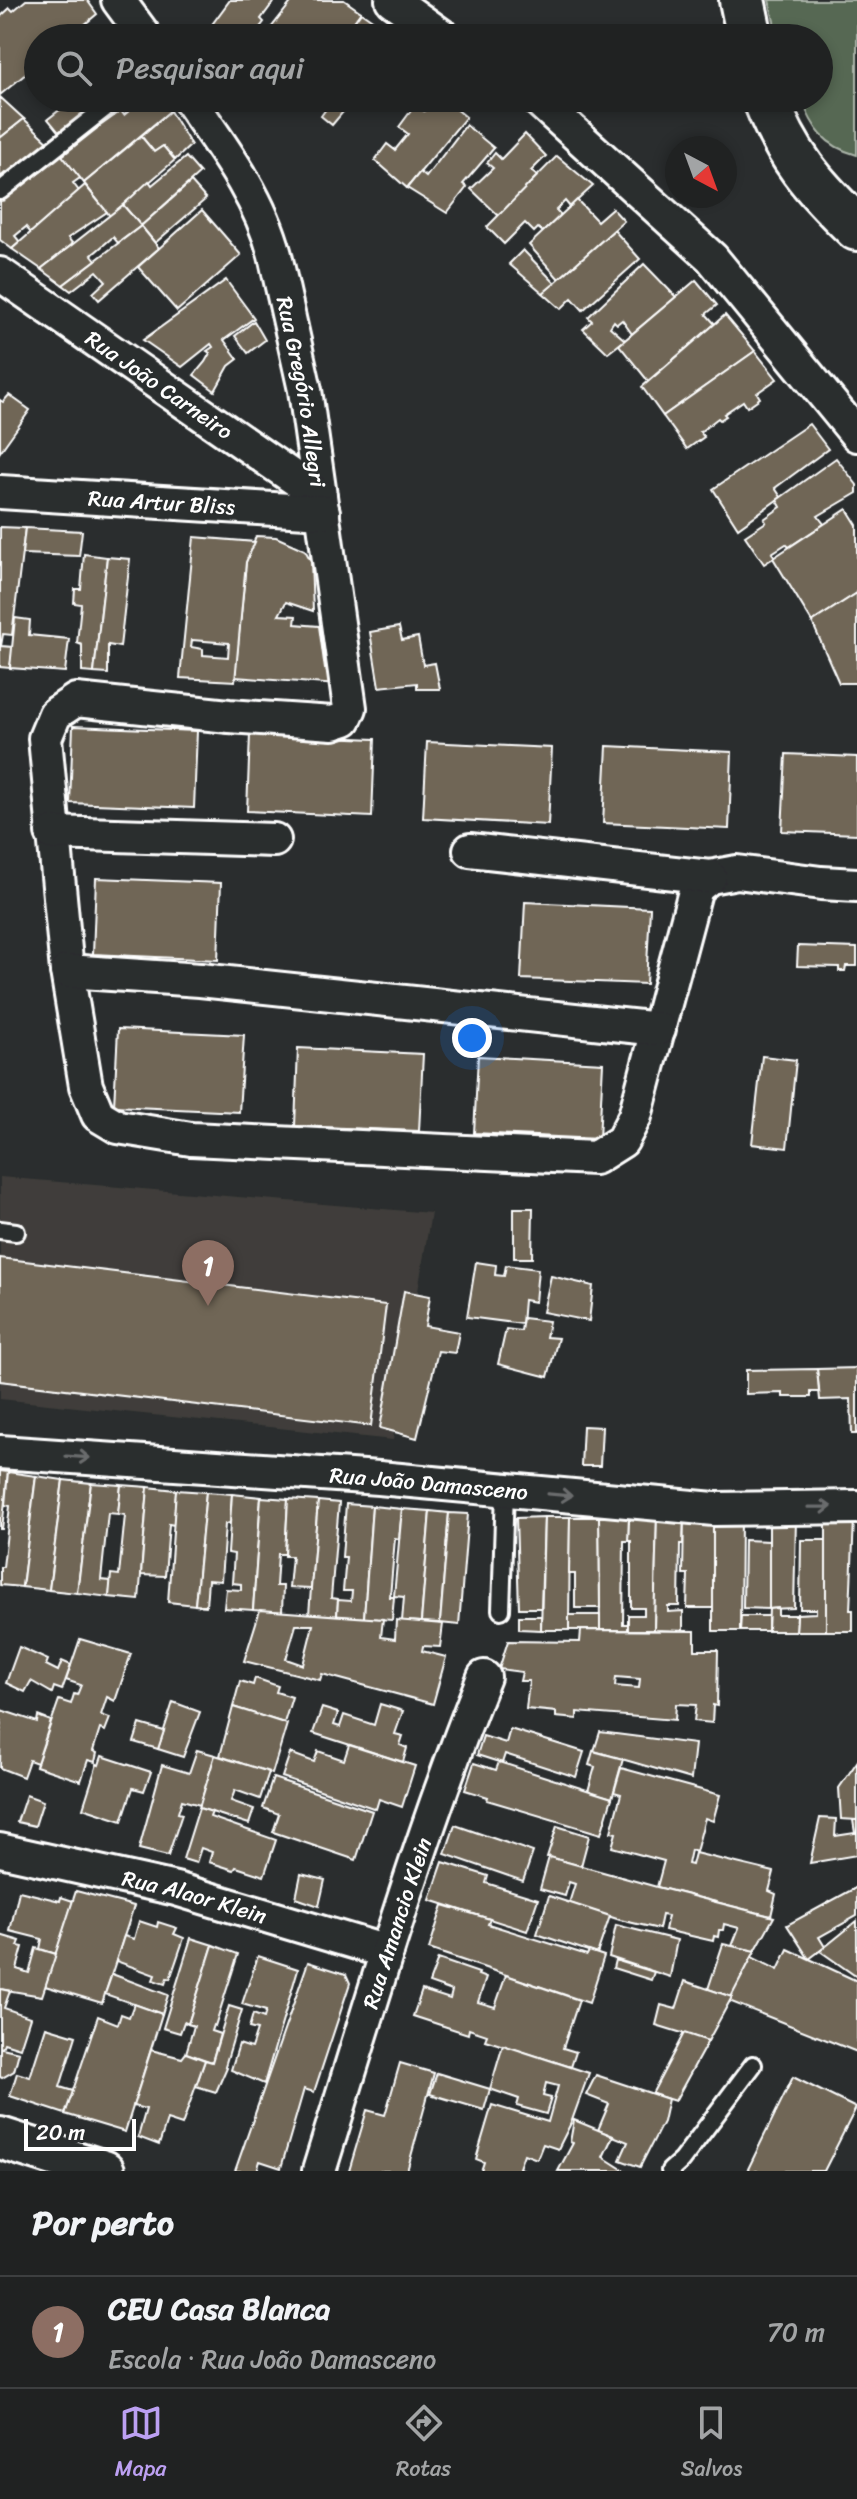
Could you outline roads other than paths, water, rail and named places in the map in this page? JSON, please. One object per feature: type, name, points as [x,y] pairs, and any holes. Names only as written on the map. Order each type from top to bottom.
[{"type":"main road","points":[[742,0],[747,24]]},
{"type":"main road","points":[[770,112],[793,158],[840,196],[857,228]]},
{"type":"street","points":[[118,0],[136,24]]},
{"type":"street","points":[[392,0],[425,24]]},
{"type":"street","name":"Rua Gregório Allegri","points":[[52,833],[45,738],[55,714],[76,700],[333,723],[345,719],[350,708],[305,390],[269,234],[247,189],[197,112]]},
{"type":"street","points":[[551,112],[712,258],[857,435]]},
{"type":"street","name":"Rua João Carneiro","points":[[0,274],[322,504]]},
{"type":"street","name":"Rua Artur Bliss","points":[[0,492],[322,504]]},
{"type":"street","points":[[274,840],[52,833],[67,971],[86,1086],[98,1115],[118,1127],[191,1139],[595,1158],[622,1141],[635,1116],[696,888],[710,877]]},
{"type":"street","points":[[470,850],[710,877],[737,872],[857,885]]},
{"type":"street","points":[[67,971],[200,980],[659,1029]]},
{"type":"street","name":"Rua João Damasceno","points":[[0,1452],[714,1509],[857,1507]]},
{"type":"street","name":"Rua Amancio Klein","points":[[319,2171],[387,1952],[484,1677]]},
{"type":"street","name":"Rua Alaor Klein","points":[[0,1850],[176,1889],[387,1952]]},
{"type":"street","points":[[0,2138],[104,2171]]},
{"type":"lane","points":[[0,191],[100,112]]},
{"type":"lane","points":[[501,1610],[505,1490]]},
{"type":"lane","points":[[670,2171],[681,2161],[753,2065]]},
{"type":"place","name":"CEU Casa Blanca","points":[[208,1306]]}]
